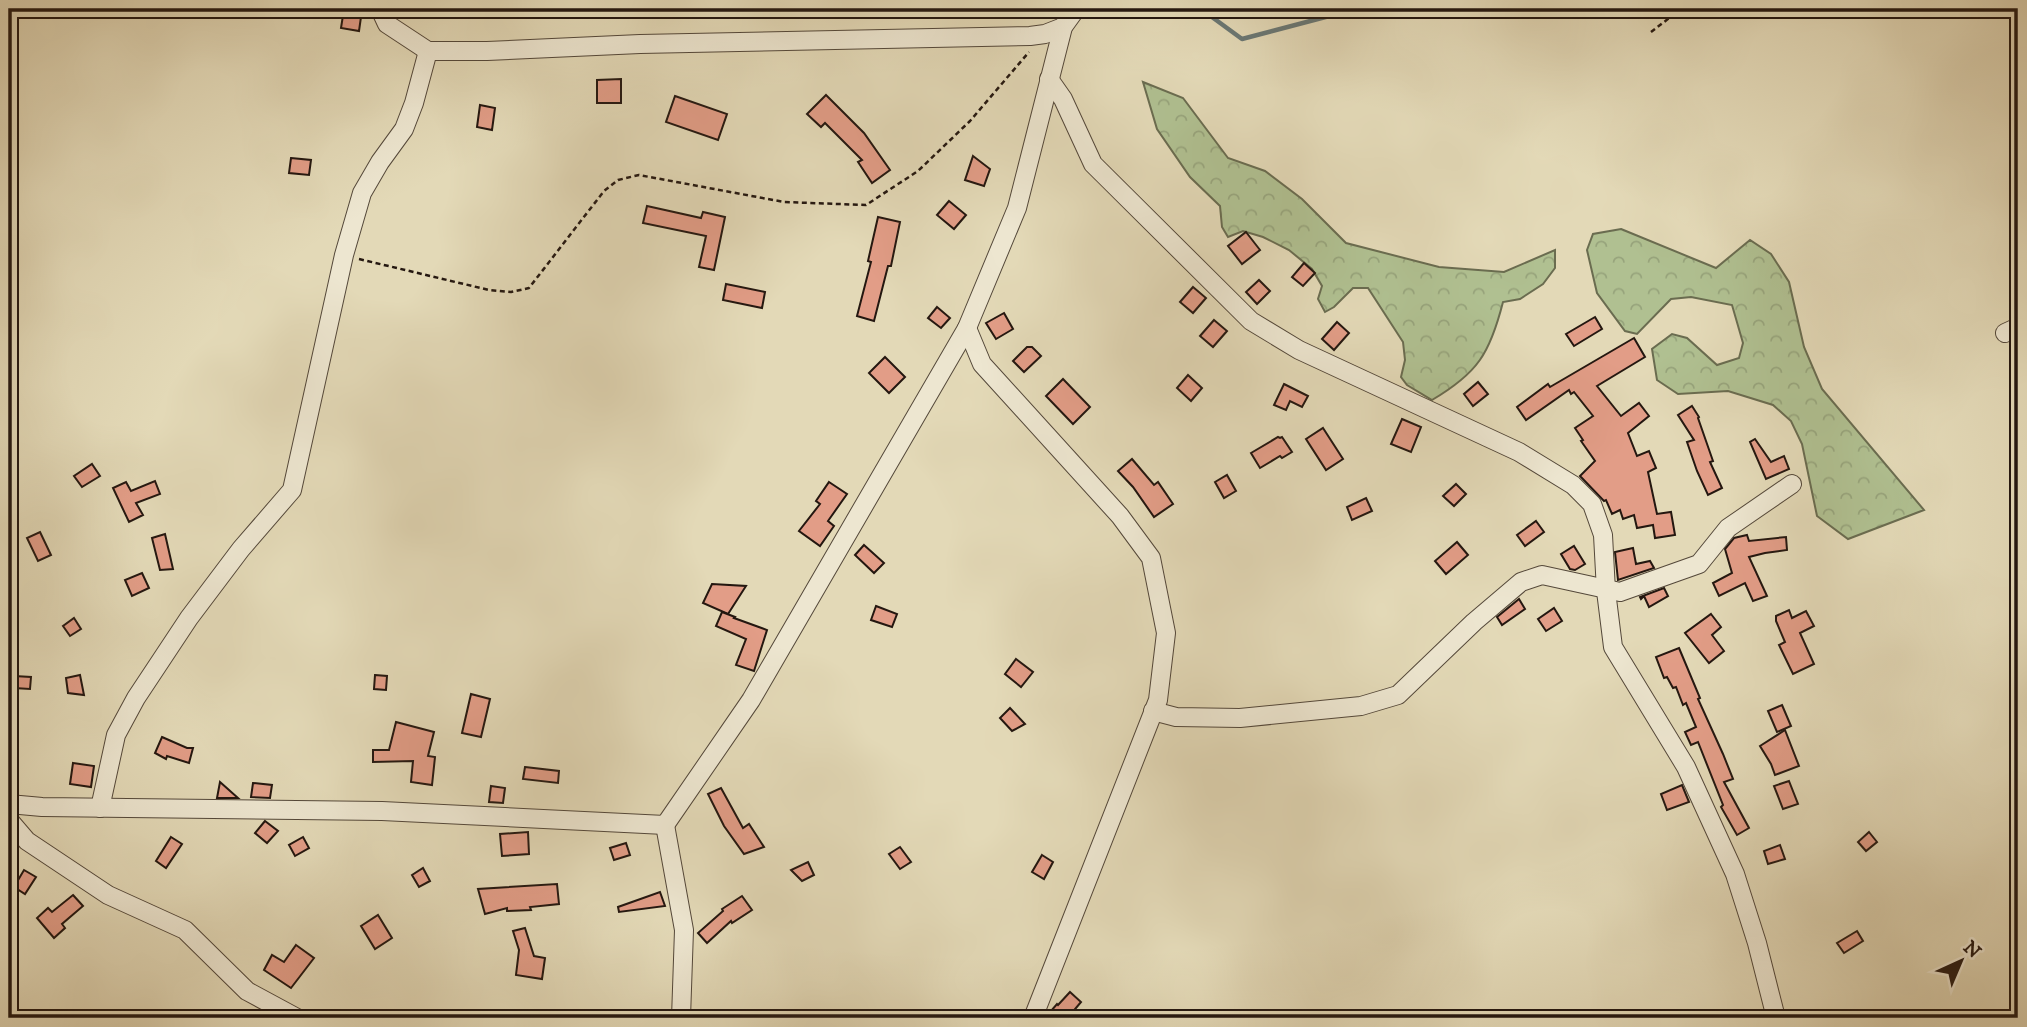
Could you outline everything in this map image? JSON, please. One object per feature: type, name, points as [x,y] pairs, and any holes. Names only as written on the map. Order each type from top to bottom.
[{"type":"street","points":[[380,9],[387,24],[428,51],[1045,34],[1062,27]]},
{"type":"street","points":[[681,1018],[684,930],[665,825],[751,700],[967,328],[1017,208],[1062,27],[1076,9]]},
{"type":"street","points":[[100,807],[116,735],[136,698],[189,618],[241,549],[292,490],[344,255],[362,193],[404,129],[428,51]]},
{"type":"street","points":[[1049,79],[1063,99],[1093,164],[1251,321],[1299,350],[1520,452],[1573,485],[1592,504],[1602,535],[1613,647],[1686,766],[1735,874],[1758,943],[1776,1018]]},
{"type":"street","points":[[967,328],[982,364],[1120,516],[1151,558],[1166,633],[1158,700],[1033,1018]]},
{"type":"street","points":[[1153,711],[1176,717],[1240,718],[1362,706],[1398,695],[1474,622],[1521,582],[1542,575],[1620,592],[1699,564],[1728,528],[1792,484]]},
{"type":"street","points":[[9,804],[42,807],[382,811],[665,825]]},
{"type":"street","points":[[9,820],[27,841],[108,895],[185,930],[247,991],[297,1018]]},
{"type":"path","points":[[1651,32],[1681,9]]},
{"type":"path","points":[[344,255],[489,290],[511,292],[530,288],[604,191],[618,180],[639,175],[784,202],[866,205],[918,171],[970,121],[1045,34]]},
{"type":"green space","points":[[1143,82],[1183,98],[1228,158],[1265,171],[1302,199],[1346,243],[1439,267],[1504,272],[1555,250],[1555,268],[1543,284],[1520,299],[1503,302],[1493,335],[1480,360],[1461,380],[1432,400],[1407,385],[1401,377],[1405,360],[1403,342],[1368,288],[1353,288],[1325,312],[1318,299],[1322,286],[1312,269],[1289,250],[1243,231],[1228,237],[1222,227],[1220,206],[1190,177],[1157,129]]},
{"type":"green space","points":[[1621,229],[1716,268],[1750,240],[1771,254],[1789,282],[1804,347],[1822,389],[1924,510],[1848,539],[1817,516],[1802,444],[1791,421],[1773,405],[1728,391],[1678,394],[1657,380],[1652,349],[1672,334],[1687,338],[1717,365],[1739,358],[1743,343],[1732,305],[1691,297],[1671,299],[1637,334],[1625,331],[1597,293],[1587,250],[1593,234]]},
{"type":"building","points":[[344,9],[362,10],[359,31],[341,28]]},
{"type":"building","points":[[621,79],[621,103],[597,103],[597,80]]},
{"type":"building","points":[[826,95],[864,133],[890,170],[872,183],[858,162],[862,160],[825,123],[821,127],[807,114]]},
{"type":"building","points":[[675,96],[727,114],[718,140],[666,122]]},
{"type":"building","points":[[480,105],[495,108],[492,130],[477,127]]},
{"type":"building","points":[[973,156],[990,169],[984,186],[965,180]]},
{"type":"building","points":[[291,158],[311,160],[309,175],[289,173]]},
{"type":"building","points":[[949,201],[966,215],[954,229],[937,215]]},
{"type":"building","points":[[647,206],[701,218],[703,212],[725,217],[714,270],[699,267],[706,236],[643,223]]},
{"type":"building","points":[[878,217],[900,222],[891,266],[888,266],[874,321],[857,316],[871,262],[868,261]]},
{"type":"building","points":[[1246,232],[1260,250],[1242,264],[1228,246]]},
{"type":"building","points":[[1304,263],[1315,273],[1303,286],[1292,277]]},
{"type":"building","points":[[1259,280],[1270,291],[1257,304],[1246,292]]},
{"type":"building","points":[[726,284],[765,292],[762,308],[723,300]]},
{"type":"building","points":[[1193,287],[1206,298],[1193,313],[1180,302]]},
{"type":"building","points":[[937,307],[950,318],[941,328],[928,318]]},
{"type":"building","points":[[1004,313],[1013,329],[996,339],[986,323]]},
{"type":"building","points":[[1595,317],[1602,329],[1574,346],[1566,334]]},
{"type":"building","points":[[1214,320],[1227,331],[1213,347],[1200,336]]},
{"type":"building","points":[[1337,322],[1349,333],[1334,350],[1322,339]]},
{"type":"building","points":[[1634,338],[1645,357],[1597,386],[1621,416],[1639,403],[1649,416],[1628,433],[1637,456],[1649,451],[1656,468],[1648,472],[1657,514],[1671,512],[1675,535],[1655,538],[1653,525],[1637,528],[1634,515],[1623,519],[1620,510],[1612,514],[1606,500],[1580,476],[1595,461],[1575,428],[1593,416],[1574,392],[1571,394],[1569,390],[1526,420],[1517,407],[1548,384],[1550,387]]},
{"type":"building","points":[[1027,347],[1032,347],[1041,356],[1024,372],[1013,361]]},
{"type":"building","points":[[885,357],[905,377],[889,393],[869,373]]},
{"type":"building","points":[[1188,375],[1202,388],[1191,401],[1177,388]]},
{"type":"building","points":[[1063,379],[1090,407],[1073,424],[1046,396]]},
{"type":"building","points":[[1478,382],[1488,394],[1473,406],[1464,394]]},
{"type":"building","points":[[1284,384],[1308,396],[1302,407],[1290,401],[1286,410],[1274,405]]},
{"type":"building","points":[[1692,406],[1699,417],[1713,461],[1710,462],[1722,488],[1708,495],[1687,442],[1694,440],[1678,415]]},
{"type":"building","points":[[1402,419],[1421,427],[1411,452],[1391,444]]},
{"type":"building","points":[[1323,428],[1343,459],[1326,470],[1306,439]]},
{"type":"building","points":[[1282,437],[1292,452],[1260,468],[1251,453]]},
{"type":"building","points":[[1755,439],[1771,462],[1784,456],[1789,469],[1766,479],[1750,442]]},
{"type":"building","points":[[1132,459],[1154,485],[1158,482],[1173,504],[1154,517],[1118,471]]},
{"type":"building","points":[[92,464],[100,476],[82,487],[74,476]]},
{"type":"building","points":[[1227,475],[1236,491],[1224,498],[1215,482]]},
{"type":"building","points":[[155,481],[160,494],[136,503],[143,515],[129,522],[113,488],[126,482],[131,491]]},
{"type":"building","points":[[829,482],[847,494],[828,521],[834,526],[820,546],[799,531],[820,504],[816,501]]},
{"type":"building","points":[[1456,484],[1466,494],[1454,506],[1443,496]]},
{"type":"building","points":[[1366,498],[1372,511],[1352,520],[1347,507]]},
{"type":"building","points":[[1536,521],[1544,532],[1525,546],[1517,535]]},
{"type":"building","points":[[40,532],[51,555],[38,561],[27,538]]},
{"type":"building","points":[[165,534],[173,569],[160,570],[152,538]]},
{"type":"building","points":[[1747,535],[1749,541],[1786,537],[1787,550],[1749,557],[1767,596],[1753,601],[1745,583],[1719,596],[1713,583],[1732,573],[1725,549],[1734,538]]},
{"type":"building","points":[[1457,542],[1468,555],[1446,574],[1435,561]]},
{"type":"building","points":[[864,545],[884,563],[874,573],[855,555]]},
{"type":"building","points":[[1574,546],[1585,564],[1575,570],[1570,569],[1561,554]]},
{"type":"building","points":[[1633,548],[1636,564],[1650,561],[1654,568],[1618,580],[1615,552]]},
{"type":"building","points":[[142,573],[149,588],[132,596],[125,580]]},
{"type":"building","points":[[712,584],[746,586],[728,614],[703,603]]},
{"type":"building","points":[[1664,588],[1668,596],[1649,607],[1644,596],[1641,599],[1640,597]]},
{"type":"building","points":[[1519,599],[1525,609],[1502,625],[1497,617]]},
{"type":"building","points":[[876,606],[897,614],[892,627],[871,620]]},
{"type":"building","points":[[1554,608],[1562,621],[1546,631],[1538,619]]},
{"type":"building","points":[[1789,610],[1792,618],[1806,611],[1814,626],[1800,633],[1814,664],[1793,674],[1779,645],[1785,642],[1776,621],[1776,616]]},
{"type":"building","points":[[722,612],[767,630],[754,671],[736,665],[746,639],[716,626]]},
{"type":"building","points":[[1711,614],[1721,627],[1712,635],[1724,651],[1709,663],[1685,633]]},
{"type":"building","points":[[74,618],[81,629],[70,636],[63,626]]},
{"type":"building","points":[[1679,648],[1733,779],[1724,782],[1749,828],[1737,835],[1721,807],[1723,805],[1698,742],[1691,745],[1685,732],[1696,727],[1686,703],[1683,705],[1676,687],[1673,688],[1667,677],[1664,678],[1656,657]]},
{"type":"building","points":[[1016,659],[1033,672],[1021,687],[1005,674]]},
{"type":"building","points":[[80,675],[84,695],[68,693],[66,678]]},
{"type":"building","points":[[375,675],[387,676],[386,690],[374,689]]},
{"type":"building","points":[[14,676],[31,677],[30,689],[14,688]]},
{"type":"building","points":[[471,694],[490,699],[481,737],[462,733]]},
{"type":"building","points":[[1782,705],[1791,726],[1777,732],[1768,711]]},
{"type":"building","points":[[1010,708],[1025,724],[1012,731],[1000,718]]},
{"type":"building","points":[[396,722],[434,732],[428,756],[435,757],[432,785],[411,782],[413,761],[373,762],[373,750],[389,750]]},
{"type":"building","points":[[1785,730],[1799,766],[1775,775],[1760,746]]},
{"type":"building","points":[[162,737],[193,748],[189,763],[167,756],[166,759],[155,753]]},
{"type":"building","points":[[73,763],[94,766],[91,787],[70,784]]},
{"type":"building","points":[[525,767],[559,771],[558,783],[523,779]]},
{"type":"building","points":[[1789,781],[1798,804],[1783,809],[1774,786]]},
{"type":"building","points":[[220,782],[238,798],[217,798]]},
{"type":"building","points":[[253,783],[272,785],[270,798],[251,797]]},
{"type":"building","points":[[1682,785],[1689,802],[1667,810],[1661,794]]},
{"type":"building","points":[[491,786],[505,788],[503,803],[489,802]]},
{"type":"building","points":[[721,788],[743,828],[749,824],[764,847],[744,854],[724,826],[708,794]]},
{"type":"building","points":[[265,821],[278,831],[267,843],[255,833]]},
{"type":"building","points":[[528,832],[529,854],[502,856],[500,834]]},
{"type":"building","points":[[1869,832],[1877,842],[1866,851],[1858,842]]},
{"type":"building","points":[[171,837],[182,844],[166,868],[156,861]]},
{"type":"building","points":[[303,837],[309,848],[295,856],[289,845]]},
{"type":"building","points":[[626,843],[630,855],[614,860],[610,848]]},
{"type":"building","points":[[1780,845],[1785,859],[1768,864],[1764,851]]},
{"type":"building","points":[[900,847],[911,862],[900,869],[889,854]]},
{"type":"building","points":[[1042,855],[1053,862],[1044,879],[1032,872]]},
{"type":"building","points":[[808,862],[814,875],[802,881],[791,870]]},
{"type":"building","points":[[423,868],[430,881],[419,887],[412,875]]},
{"type":"building","points":[[24,870],[36,877],[25,894],[14,887]]},
{"type":"building","points":[[557,884],[559,904],[530,907],[531,910],[507,911],[507,908],[485,914],[478,889]]},
{"type":"building","points":[[660,892],[665,906],[619,912],[618,907]]},
{"type":"building","points":[[73,895],[83,906],[62,924],[65,928],[54,938],[37,918],[48,908],[52,912]]},
{"type":"building","points":[[742,896],[752,910],[732,923],[731,921],[707,943],[698,933],[723,911],[722,909]]},
{"type":"building","points":[[378,915],[392,938],[375,949],[361,926]]},
{"type":"building","points":[[525,928],[534,956],[545,958],[542,979],[516,975],[519,950],[513,931]]},
{"type":"building","points":[[1857,931],[1863,941],[1844,953],[1837,943]]},
{"type":"building","points":[[296,945],[314,958],[291,988],[264,970],[272,955],[284,962]]},
{"type":"building","points":[[1070,992],[1081,1002],[1070,1015],[1074,1018],[1045,1018],[1057,1004]]},
{"type":"waterway","points":[[1201,9],[1242,39],[1356,9]]}]
